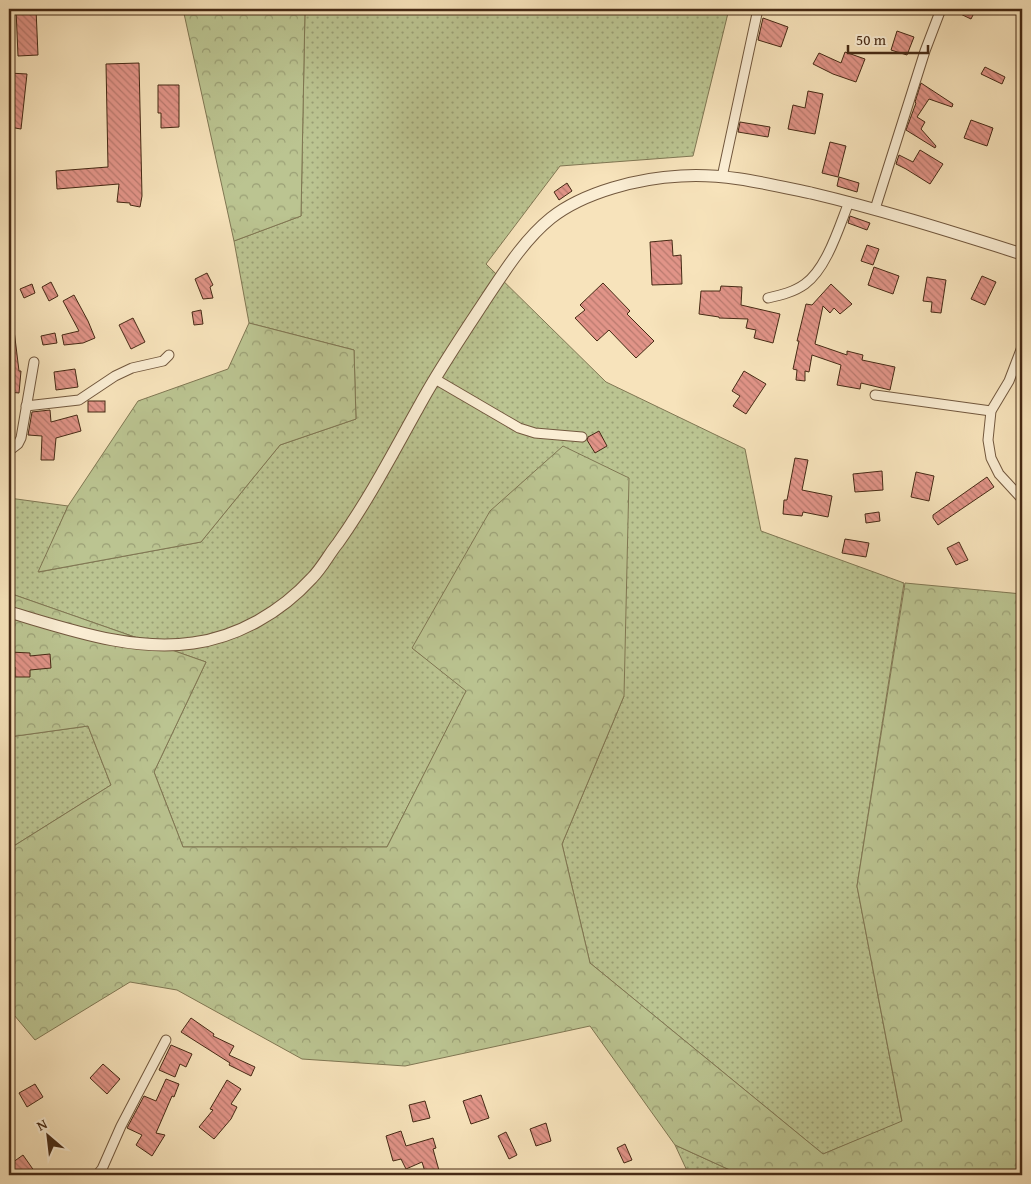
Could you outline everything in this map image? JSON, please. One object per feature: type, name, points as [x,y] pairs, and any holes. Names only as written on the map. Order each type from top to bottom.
[{"type":"street","points":[[722,178],[758,9]]},
{"type":"street","points":[[875,209],[925,51],[941,9]]},
{"type":"street","points":[[9,612],[88,634],[152,645],[172,645],[211,640],[238,631],[266,616],[291,599],[314,577],[378,482],[435,379],[508,266],[531,238],[551,218],[576,203],[622,186],[681,176],[749,180],[875,209],[1022,254]]},
{"type":"street","points":[[768,298],[795,290],[806,284],[817,273],[836,237],[849,202]]},
{"type":"street","points":[[1022,347],[1009,381],[991,411],[988,440],[991,458],[999,474],[1022,499]]},
{"type":"street","points":[[26,406],[79,400],[115,376],[132,368],[162,361],[169,355]]},
{"type":"street","points":[[9,451],[18,444],[34,362]]},
{"type":"street","points":[[435,379],[519,428],[535,433],[582,437]]},
{"type":"street","points":[[875,395],[991,411]]},
{"type":"street","points":[[97,1175],[102,1169],[121,1126],[166,1040]]},
{"type":"green space","points":[[183,9],[305,9],[301,216],[234,241]]},
{"type":"green space","points":[[305,9],[729,9],[693,156],[560,166],[486,264],[606,382],[745,449],[761,531],[904,583],[857,886],[902,1122],[823,1154],[590,963],[562,844],[624,696],[412,648],[467,690],[387,847],[183,847],[154,772],[206,662],[9,593],[9,498],[68,506],[39,572],[201,542],[280,445],[356,419],[354,350],[249,323],[234,241],[301,216]]},
{"type":"green space","points":[[249,323],[354,350],[356,419],[280,445],[201,542],[38,572],[68,506],[138,401],[228,369]]},
{"type":"green space","points":[[563,446],[629,478],[624,696],[562,844],[590,963],[823,1154],[902,1121],[857,886],[905,583],[1022,594],[1022,1175],[741,1175],[675,1145],[590,1026],[405,1066],[302,1059],[177,990],[130,982],[35,1040],[9,1009],[9,849],[111,785],[88,726],[9,737],[9,593],[206,662],[154,772],[183,847],[387,847],[466,691],[412,648],[490,511]]},
{"type":"green space","points":[[88,726],[111,785],[9,849],[9,737]]},
{"type":"green space","points":[[675,1145],[741,1175],[689,1175]]},
{"type":"building","points":[[16,9],[36,9],[38,55],[18,56]]},
{"type":"building","points":[[950,9],[976,9],[971,19]]},
{"type":"building","points":[[763,18],[788,27],[781,47],[758,40]]},
{"type":"building","points":[[897,31],[914,37],[907,55],[891,50]]},
{"type":"building","points":[[845,52],[865,59],[856,82],[833,74],[813,64],[819,53],[841,63]]},
{"type":"building","points":[[139,63],[142,196],[140,207],[130,205],[130,203],[117,202],[119,184],[57,189],[56,171],[108,167],[106,64]]},
{"type":"building","points":[[985,67],[1005,77],[1002,84],[981,74]]},
{"type":"building","points":[[9,73],[27,74],[21,129],[9,127]]},
{"type":"building","points":[[921,83],[953,104],[952,107],[929,99],[917,117],[925,122],[921,129],[936,146],[935,148],[906,130]]},
{"type":"building","points":[[158,85],[179,85],[179,127],[161,128],[161,113],[158,113]]},
{"type":"building","points":[[808,91],[823,94],[815,134],[788,129],[793,105],[805,108]]},
{"type":"building","points":[[971,120],[993,128],[987,146],[964,138]]},
{"type":"building","points":[[740,122],[770,127],[768,137],[738,132]]},
{"type":"building","points":[[830,142],[846,146],[838,177],[822,173]]},
{"type":"building","points":[[920,150],[943,164],[930,184],[896,164],[899,155],[913,162]]},
{"type":"building","points":[[839,177],[859,183],[857,192],[837,186]]},
{"type":"building","points":[[567,183],[572,191],[559,200],[554,192]]},
{"type":"building","points":[[850,216],[870,223],[867,230],[848,223]]},
{"type":"building","points":[[672,240],[673,256],[681,255],[682,284],[652,285],[650,242]]},
{"type":"building","points":[[867,245],[879,249],[873,265],[861,261]]},
{"type":"building","points":[[874,267],[899,276],[893,294],[868,285]]},
{"type":"building","points":[[207,273],[213,285],[210,287],[213,298],[203,299],[195,279]]},
{"type":"building","points":[[982,276],[996,282],[985,305],[971,299]]},
{"type":"building","points":[[927,277],[946,280],[941,313],[931,312],[932,302],[923,301]]},
{"type":"building","points":[[51,282],[58,296],[49,301],[42,287]]},
{"type":"building","points":[[603,283],[630,311],[627,314],[654,341],[636,358],[609,330],[597,341],[575,318],[585,310],[580,305]]},
{"type":"building","points":[[32,284],[35,293],[24,298],[20,289]]},
{"type":"building","points":[[831,284],[852,304],[840,314],[834,308],[830,313],[823,306],[815,344],[847,355],[847,351],[863,355],[862,360],[895,367],[890,390],[861,383],[860,389],[837,385],[841,365],[812,355],[809,372],[805,371],[805,381],[796,380],[797,370],[793,369],[799,341],[797,341],[806,304],[812,305]]},
{"type":"building","points":[[721,286],[742,287],[741,305],[780,314],[773,343],[754,338],[756,330],[746,328],[748,319],[719,318],[699,314],[701,291],[720,291]]},
{"type":"building","points":[[74,295],[95,338],[83,343],[64,345],[62,335],[79,331],[63,301]]},
{"type":"building","points":[[201,310],[203,324],[194,325],[192,312]]},
{"type":"building","points":[[133,318],[145,342],[131,349],[119,325]]},
{"type":"building","points":[[9,330],[14,330],[19,371],[21,371],[19,393],[9,392]]},
{"type":"building","points":[[55,333],[57,343],[43,345],[41,336]]},
{"type":"building","points":[[75,369],[78,387],[56,390],[54,372]]},
{"type":"building","points":[[744,371],[766,384],[746,414],[733,406],[740,396],[732,391]]},
{"type":"building","points":[[88,401],[105,401],[105,412],[88,412]]},
{"type":"building","points":[[50,410],[51,422],[77,415],[81,431],[56,438],[54,460],[41,460],[42,436],[28,435],[32,412]]},
{"type":"building","points":[[599,431],[607,446],[595,453],[587,440],[588,437]]},
{"type":"building","points":[[795,458],[808,460],[802,490],[832,496],[828,517],[803,512],[802,516],[783,514],[784,500],[787,500]]},
{"type":"building","points":[[882,471],[883,490],[855,492],[853,474]]},
{"type":"building","points":[[916,472],[934,476],[929,501],[911,497]]},
{"type":"building","points":[[987,477],[994,487],[938,525],[933,515]]},
{"type":"building","points":[[879,512],[880,521],[866,523],[865,514]]},
{"type":"building","points":[[845,539],[869,543],[866,557],[842,553]]},
{"type":"building","points":[[959,542],[968,560],[956,565],[947,548]]},
{"type":"building","points":[[10,652],[30,653],[30,656],[50,654],[51,668],[30,670],[30,677],[15,677],[15,667],[10,667]]},
{"type":"building","points":[[191,1018],[214,1034],[213,1036],[234,1046],[229,1055],[255,1067],[251,1076],[229,1065],[230,1063],[181,1032]]},
{"type":"building","points":[[171,1045],[192,1054],[186,1067],[180,1064],[175,1077],[159,1070]]},
{"type":"building","points":[[103,1064],[120,1079],[107,1094],[90,1078]]},
{"type":"building","points":[[166,1079],[179,1084],[156,1133],[165,1135],[152,1156],[136,1145],[142,1135],[127,1128],[144,1096],[156,1101]]},
{"type":"building","points":[[227,1080],[241,1089],[231,1104],[237,1107],[231,1119],[214,1139],[199,1127],[213,1110],[210,1109]]},
{"type":"building","points":[[35,1084],[43,1097],[27,1107],[19,1093]]},
{"type":"building","points":[[481,1095],[489,1118],[471,1124],[463,1101]]},
{"type":"building","points":[[425,1101],[430,1118],[413,1122],[409,1105]]},
{"type":"building","points":[[546,1123],[551,1141],[536,1146],[530,1129]]},
{"type":"building","points":[[401,1131],[406,1146],[433,1138],[436,1148],[433,1149],[440,1174],[426,1175],[422,1162],[406,1169],[401,1159],[393,1161],[386,1136]]},
{"type":"building","points":[[506,1132],[517,1155],[509,1159],[498,1136]]},
{"type":"building","points":[[625,1144],[632,1160],[624,1163],[617,1148]]},
{"type":"building","points":[[23,1155],[37,1175],[11,1175],[9,1165]]}]
